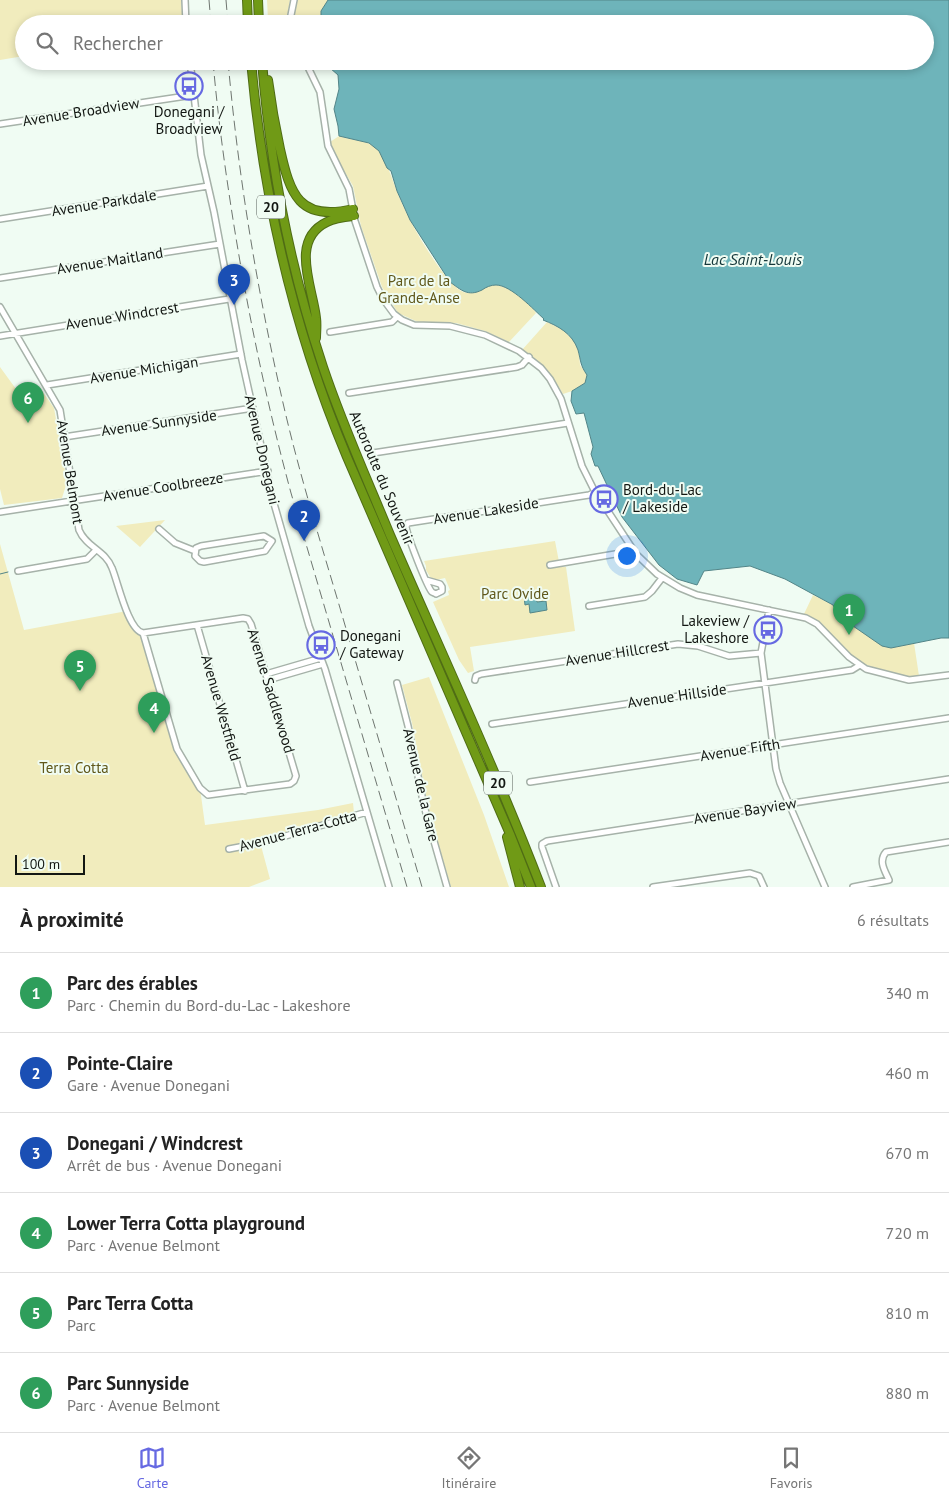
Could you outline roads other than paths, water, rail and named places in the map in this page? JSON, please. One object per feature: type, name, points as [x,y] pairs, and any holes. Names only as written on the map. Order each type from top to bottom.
[{"type":"highway","points":[[247,0],[248,15]]},
{"type":"highway","points":[[258,0],[259,15]]},
{"type":"highway","name":"Autoroute du Souvenir","points":[[252,70],[259,136],[271,207],[288,284],[311,361],[347,457],[531,887]]},
{"type":"highway","name":"Autoroute du Souvenir","points":[[264,70],[266,111],[279,198],[294,270],[316,345],[351,443],[541,887]]},
{"type":"highway","points":[[265,70],[286,174],[293,192],[302,203],[321,212],[353,212]]},
{"type":"highway","points":[[316,345],[316,319],[306,264],[308,244],[315,232],[325,223],[353,212]]},
{"type":"highway","points":[[503,818],[520,887]]},
{"type":"street","points":[[185,0],[186,15]]},
{"type":"street","points":[[292,15],[294,0]]},
{"type":"street","name":"Avenue Donegani","points":[[191,70],[199,149],[220,244],[229,299],[273,500],[309,626],[323,664],[389,887]]},
{"type":"street","points":[[310,70],[319,88],[326,142],[349,189],[353,212],[379,292],[385,303],[397,317],[414,324],[450,326],[481,334],[506,344],[529,357],[550,379],[563,403],[585,471],[595,492],[647,566],[662,578],[697,595],[803,617],[813,621],[860,665],[873,671],[906,679],[949,675]]},
{"type":"street","name":"Avenue Broadview","points":[[0,124],[193,95]]},
{"type":"street","name":"Avenue Parkdale","points":[[0,218],[208,186]]},
{"type":"street","name":"Avenue Maitland","points":[[0,278],[220,244]]},
{"type":"street","name":"Avenue Windcrest","points":[[0,336],[15,332],[229,299]]},
{"type":"street","name":"Avenue Belmont","points":[[0,307],[60,410],[74,501],[82,538],[109,560],[132,624],[140,633],[143,633],[177,749],[200,788],[208,795]]},
{"type":"street","points":[[330,332],[392,322],[397,317]]},
{"type":"street","name":"Avenue Michigan","points":[[46,385],[241,354]]},
{"type":"street","points":[[349,393],[517,367],[522,365],[529,357]]},
{"type":"street","name":"Avenue Sunnyside","points":[[64,437],[253,408]]},
{"type":"street","points":[[373,453],[568,423]]},
{"type":"street","name":"Avenue Coolbreeze","points":[[0,512],[268,471]]},
{"type":"street","name":"Avenue Lakeside","points":[[426,580],[406,532],[408,523],[595,492]]},
{"type":"street","points":[[159,529],[175,542],[195,551]]},
{"type":"street","points":[[195,551],[201,546],[264,536],[272,541]]},
{"type":"street","points":[[195,551],[196,558],[204,562],[265,551],[272,541],[284,538]]},
{"type":"street","points":[[18,571],[87,559],[96,550]]},
{"type":"street","points":[[550,564],[634,550]]},
{"type":"street","points":[[589,606],[643,598],[652,591],[662,578]]},
{"type":"street","points":[[769,610],[761,653],[777,774],[825,887]]},
{"type":"street","name":"Avenue Saddlewood","points":[[143,633],[242,618],[248,619],[251,624],[296,776],[290,784],[208,795]]},
{"type":"street","name":"Avenue Westfield","points":[[196,625],[245,791]]},
{"type":"street","name":"Avenue Hillcrest","points":[[475,680],[476,676],[480,674],[673,644],[688,644],[729,656],[761,653]]},
{"type":"street","points":[[266,674],[321,658]]},
{"type":"street","points":[[268,680],[323,664]]},
{"type":"street","name":"Avenue Hillside","points":[[492,724],[852,670],[860,665]]},
{"type":"street","name":"Avenue de la Gare","points":[[396,683],[408,726],[424,806],[447,887]]},
{"type":"street","name":"Avenue Fifth","points":[[530,782],[949,718]]},
{"type":"street","name":"Avenue Bayview","points":[[556,887],[543,851],[542,844],[549,841],[949,780]]},
{"type":"street","name":"Avenue Terra-Cotta","points":[[229,849],[265,842],[367,812]]},
{"type":"street","points":[[891,887],[882,862],[886,852],[949,842]]},
{"type":"street","points":[[653,887],[750,872],[759,876],[764,887]]},
{"type":"street","points":[[853,887],[889,880]]},
{"type":"water","name":"Lac Saint-Louis","points":[[328,0],[949,0],[949,638],[891,648],[882,646],[840,617],[833,605],[785,579],[750,566],[704,571],[697,585],[677,579],[659,565],[622,517],[598,466],[595,466],[591,454],[593,447],[584,413],[576,414],[571,401],[572,391],[585,383],[587,375],[572,339],[559,328],[543,320],[515,293],[502,286],[489,286],[477,292],[469,293],[450,282],[410,220],[397,191],[391,171],[387,168],[379,151],[369,143],[339,136],[334,109],[339,89],[338,75],[332,70],[934,70],[934,15],[321,15],[321,11]]},
{"type":"water","points":[[536,594],[537,602],[546,601],[547,610],[530,613],[529,604],[525,605],[524,596]]},
{"type":"waterway","points":[[0,574],[8,572]]},
{"type":"railway","points":[[209,0],[210,15]]},
{"type":"railway","points":[[226,0],[227,15]]},
{"type":"railway","points":[[214,70],[236,237],[256,348],[273,421],[291,493],[407,887]]},
{"type":"railway","points":[[229,70],[249,228],[272,353],[287,421],[316,528],[422,887]]},
{"type":"place","name":"Donegani / Broadview","points":[[189,86]]},
{"type":"place","name":"Donegani / Windcrest","points":[[234,305]]},
{"type":"place","name":"Parc Sunnyside","points":[[28,423]]},
{"type":"place","name":"Bord-du-Lac / Lakeside","points":[[604,499]]},
{"type":"place","name":"Pointe-Claire","points":[[304,541]]},
{"type":"place","name":"Lakeview / Lakeshore","points":[[768,630]]},
{"type":"place","name":"Parc des érables","points":[[849,635]]},
{"type":"place","name":"Donegani / Gateway","points":[[321,645]]},
{"type":"place","name":"Parc Terra Cotta","points":[[80,691]]},
{"type":"place","name":"Lower Terra Cotta playground","points":[[154,733]]},
{"type":"park label","name":"Parc de la Grande-Anse","points":[[419,290]]},
{"type":"park label","name":"Parc Ovide","points":[[515,594]]},
{"type":"park label","name":"Terra Cotta","points":[[74,768]]}]
